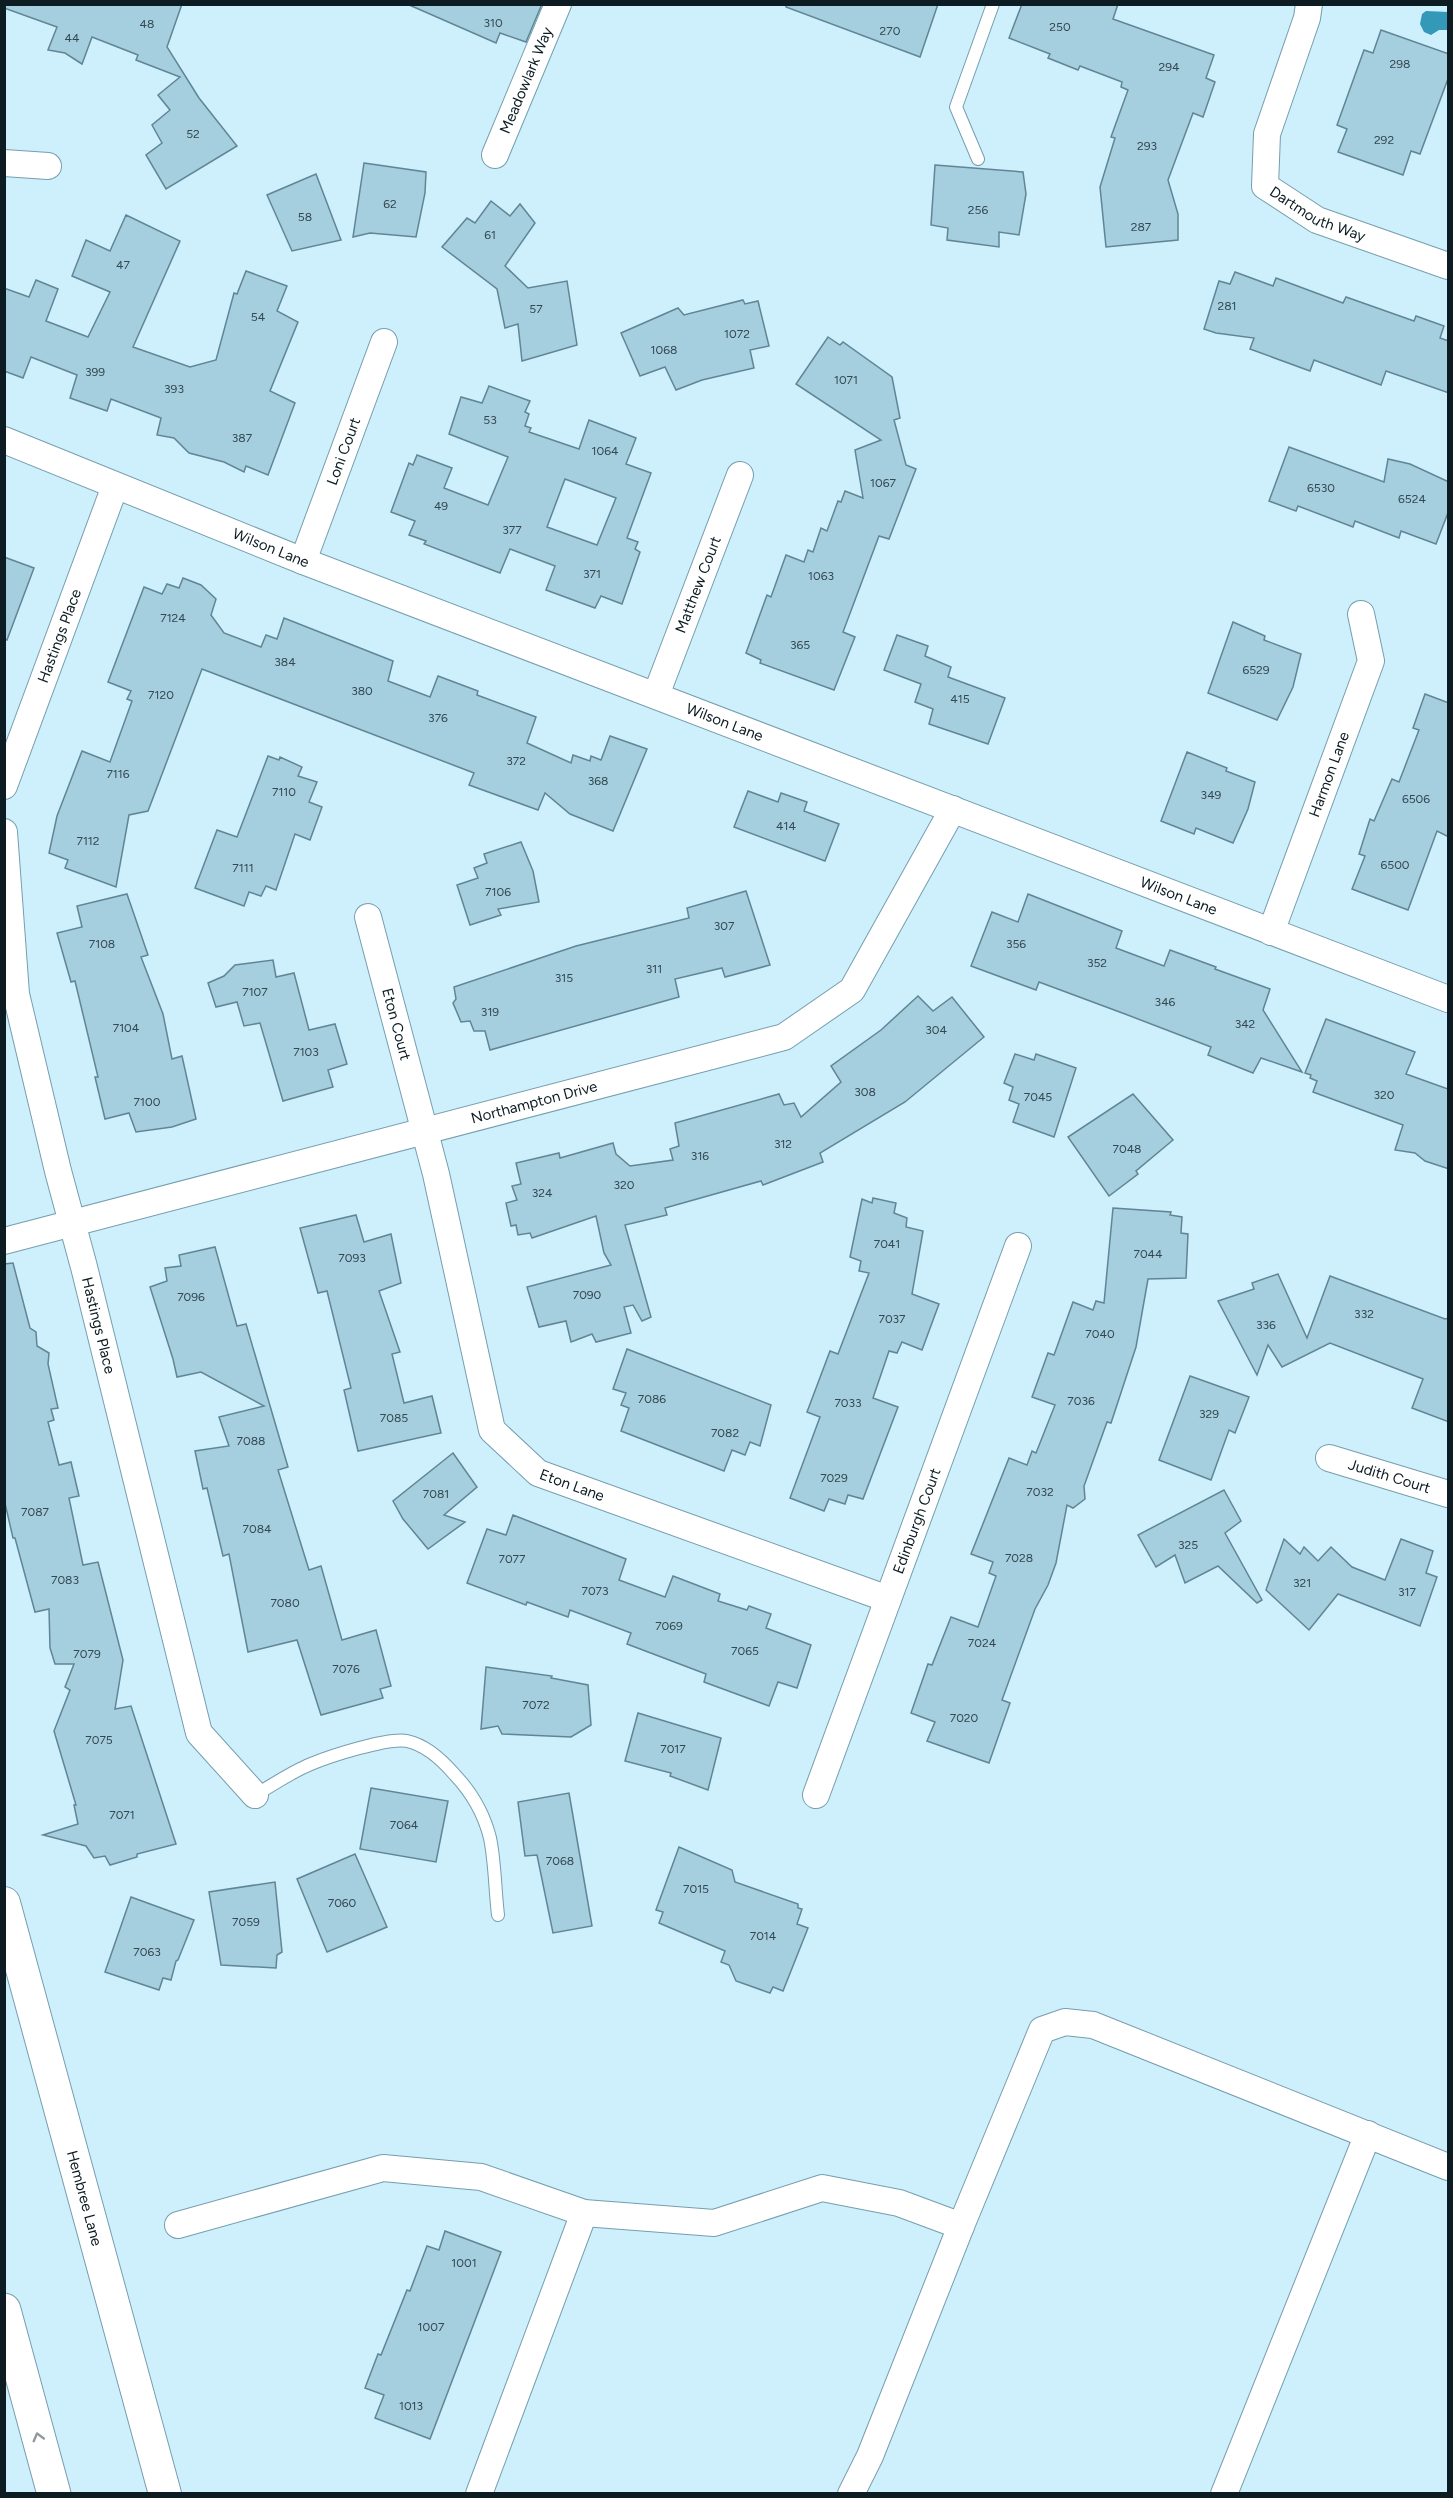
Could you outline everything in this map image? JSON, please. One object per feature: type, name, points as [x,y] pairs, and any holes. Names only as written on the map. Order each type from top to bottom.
[{"type":"highway","points":[[4,2310],[54,2493]]},
{"type":"street","name":"Meadowlark Way","points":[[495,155],[558,4]]},
{"type":"street","name":"Dartmouth Way","points":[[1309,4],[1307,18],[1267,134],[1265,186],[1317,220],[1449,266]]},
{"type":"street","points":[[4,163],[48,166]]},
{"type":"street","name":"Loni Court","points":[[303,561],[384,342]]},
{"type":"street","name":"Wilson Lane","points":[[4,440],[303,561],[1449,999]]},
{"type":"street","name":"Matthew Court","points":[[656,695],[740,475]]},
{"type":"street","name":"Hastings Place","points":[[4,786],[115,486]]},
{"type":"street","name":"Harmon Lane","points":[[1271,932],[1371,661],[1361,614]]},
{"type":"street","name":"Northampton Drive","points":[[4,1241],[74,1225],[424,1130],[784,1037],[852,990],[952,809]]},
{"type":"street","name":"Hastings Place","points":[[4,832],[16,994],[199,1733],[255,1795]]},
{"type":"street","name":"Eton Court","points":[[368,917],[424,1130]]},
{"type":"street","name":"Eton Lane","points":[[424,1130],[436,1174],[492,1430],[538,1473],[888,1599]]},
{"type":"street","name":"Edinburgh Court","points":[[816,1795],[1018,1246]]},
{"type":"street","name":"Judith Court","points":[[1329,1458],[1449,1494]]},
{"type":"street","name":"Hembree Lane","points":[[4,1903],[165,2493]]},
{"type":"street","points":[[851,2493],[870,2456],[1042,2030],[1065,2022],[1093,2025],[1449,2167]]},
{"type":"street","points":[[1224,2493],[1368,2134]]},
{"type":"street","points":[[178,2225],[383,2168],[481,2177],[584,2213],[714,2223],[822,2188],[898,2203],[961,2226]]},
{"type":"street","points":[[479,2493],[584,2213]]},
{"type":"lane","points":[[978,159],[956,107],[993,4]]},
{"type":"lane","points":[[255,1795],[310,1764],[394,1739],[409,1741],[424,1747],[445,1763],[466,1787],[481,1813],[490,1838],[498,1915]]},
{"type":"water","points":[[1426,11],[1448,12],[1448,30],[1439,30],[1431,35],[1424,32],[1420,24],[1422,14]]},
{"type":"building","points":[[4,4],[182,4],[167,47],[199,98],[237,146],[166,189],[146,155],[162,143],[152,125],[170,110],[158,95],[180,77],[136,60],[138,55],[92,37],[82,64],[65,53],[48,50],[57,27],[4,8]]},
{"type":"building","points":[[407,4],[542,4],[526,42],[500,33],[496,43]]},
{"type":"building","points":[[786,4],[938,4],[920,57],[786,7]]},
{"type":"building","points":[[1022,4],[1118,4],[1113,19],[1214,55],[1206,78],[1215,82],[1203,117],[1193,113],[1168,180],[1178,214],[1178,240],[1106,247],[1100,187],[1115,138],[1111,137],[1128,90],[1121,87],[1122,82],[1080,66],[1078,70],[1048,58],[1050,54],[1009,38]]},
{"type":"building","points":[[1381,30],[1449,54],[1449,76],[1420,154],[1411,151],[1403,175],[1338,152],[1347,129],[1337,125],[1364,50],[1373,53]]},
{"type":"building","points":[[364,163],[426,172],[425,193],[416,237],[370,233],[353,237]]},
{"type":"building","points":[[935,165],[1023,172],[1026,194],[1019,235],[999,232],[999,247],[947,240],[948,228],[931,225]]},
{"type":"building","points":[[316,174],[341,240],[292,251],[267,195]]},
{"type":"building","points":[[491,201],[510,216],[520,204],[535,223],[505,266],[528,288],[567,281],[577,345],[522,361],[518,324],[505,328],[497,289],[442,247],[467,218],[475,223]]},
{"type":"building","points":[[126,215],[180,241],[133,347],[190,367],[216,360],[234,293],[237,294],[246,271],[287,286],[277,311],[298,322],[270,391],[295,403],[268,475],[246,466],[244,472],[224,462],[189,453],[174,438],[157,435],[161,418],[111,399],[107,411],[70,398],[77,375],[31,357],[23,378],[4,371],[4,288],[29,297],[36,280],[58,289],[46,321],[88,337],[110,292],[72,276],[86,240],[110,251]]},
{"type":"building","points":[[1235,272],[1273,286],[1276,278],[1343,303],[1346,297],[1414,321],[1416,316],[1444,326],[1440,338],[1449,341],[1449,393],[1386,371],[1381,385],[1314,360],[1310,371],[1250,349],[1254,338],[1216,333],[1204,329],[1219,281],[1230,284]]},
{"type":"building","points":[[743,300],[745,304],[758,301],[769,346],[750,350],[754,368],[702,380],[676,390],[665,367],[640,376],[621,333],[678,308],[684,315]]},
{"type":"building","points":[[828,337],[840,345],[843,342],[892,377],[900,418],[894,420],[906,465],[916,469],[889,539],[879,536],[843,632],[855,637],[834,690],[760,663],[761,660],[746,653],[767,595],[771,597],[786,555],[804,562],[808,550],[813,552],[821,528],[827,531],[838,501],[841,502],[845,491],[863,498],[855,450],[881,440],[796,384]]},
{"type":"building","points":[[489,386],[530,401],[525,412],[529,414],[525,426],[531,428],[529,432],[579,449],[589,420],[636,438],[626,464],[651,473],[627,538],[638,542],[635,549],[640,552],[622,604],[601,596],[595,608],[546,590],[555,566],[510,549],[500,573],[424,544],[426,541],[409,535],[415,521],[391,512],[409,463],[413,465],[417,455],[452,468],[444,488],[488,505],[508,457],[449,434],[461,397],[482,403]],"holes":[[[565,479],[616,498],[597,545],[547,527]]]},
{"type":"building","points":[[1289,447],[1384,482],[1388,459],[1410,464],[1449,482],[1449,510],[1436,544],[1401,531],[1399,538],[1355,521],[1353,527],[1298,506],[1296,511],[1269,501]]},
{"type":"building","points":[[4,557],[34,568],[7,640],[4,639]]},
{"type":"building","points":[[183,578],[201,585],[216,599],[211,615],[224,633],[261,647],[266,635],[277,639],[284,618],[393,661],[388,681],[430,697],[438,676],[478,691],[477,695],[536,717],[527,743],[571,763],[573,755],[590,761],[591,756],[601,760],[610,736],[647,749],[613,831],[570,814],[545,793],[538,810],[469,785],[474,773],[202,669],[148,811],[129,815],[116,887],[65,868],[68,860],[49,853],[57,816],[82,751],[110,762],[132,701],[127,699],[131,691],[108,682],[144,587],[162,594],[167,584],[179,588]]},
{"type":"building","points":[[1233,622],[1265,636],[1264,640],[1301,654],[1293,687],[1277,720],[1208,693]]},
{"type":"building","points":[[897,635],[928,646],[925,656],[951,667],[948,677],[1005,698],[988,744],[929,724],[933,709],[915,702],[921,684],[884,670]]},
{"type":"building","points":[[1425,694],[1449,703],[1449,837],[1437,831],[1408,910],[1352,889],[1365,856],[1359,854],[1370,819],[1374,821],[1392,779],[1399,782],[1419,730],[1413,728]]},
{"type":"building","points":[[1187,752],[1255,782],[1248,809],[1233,843],[1196,828],[1194,834],[1161,821]]},
{"type":"building","points":[[268,756],[279,760],[280,757],[302,767],[298,776],[317,782],[309,802],[322,807],[310,840],[295,834],[276,890],[266,886],[261,896],[249,892],[244,906],[195,888],[217,830],[237,837]]},
{"type":"building","points":[[748,791],[778,802],[781,793],[807,802],[804,811],[839,824],[825,861],[734,827]]},
{"type":"building","points":[[521,842],[533,871],[539,902],[498,909],[501,915],[470,925],[457,885],[478,878],[474,868],[487,863],[484,854]]},
{"type":"building","points":[[746,891],[770,965],[725,977],[722,968],[675,979],[679,997],[490,1050],[485,1031],[474,1031],[470,1021],[461,1022],[453,1003],[456,999],[454,987],[576,946],[689,918],[687,908]]},
{"type":"building","points":[[127,894],[148,955],[141,957],[163,1014],[172,1059],[182,1056],[196,1119],[172,1127],[136,1132],[129,1113],[105,1119],[95,1077],[98,1077],[75,981],[71,982],[57,933],[82,927],[77,906]]},
{"type":"building","points":[[1028,894],[1122,931],[1116,948],[1164,966],[1170,950],[1270,989],[1263,1010],[1302,1072],[1261,1058],[1253,1073],[1208,1055],[1211,1047],[1125,1014],[1039,982],[1036,990],[971,966],[992,912],[1018,922]]},
{"type":"building","points":[[273,960],[276,977],[294,973],[309,1030],[335,1024],[347,1064],[328,1070],[333,1087],[283,1101],[260,1023],[244,1026],[237,1002],[216,1007],[208,983],[224,976],[235,965]]},
{"type":"building","points":[[918,996],[933,1011],[952,997],[984,1037],[905,1102],[820,1153],[823,1162],[763,1185],[761,1181],[665,1208],[667,1215],[625,1225],[651,1317],[642,1321],[633,1305],[624,1307],[631,1333],[596,1342],[592,1334],[571,1342],[566,1321],[539,1327],[527,1287],[611,1265],[604,1253],[596,1216],[532,1238],[530,1233],[518,1235],[516,1225],[511,1226],[506,1203],[517,1200],[512,1186],[521,1184],[516,1163],[559,1153],[560,1158],[613,1143],[616,1154],[630,1166],[673,1160],[670,1149],[679,1146],[675,1123],[779,1094],[784,1105],[794,1103],[801,1117],[841,1082],[831,1066],[881,1030]]},
{"type":"building","points":[[1326,1019],[1415,1052],[1406,1074],[1448,1089],[1449,1169],[1425,1161],[1415,1153],[1395,1150],[1403,1125],[1313,1092],[1317,1081],[1305,1073]]},
{"type":"building","points":[[1015,1054],[1034,1060],[1036,1054],[1076,1068],[1054,1137],[1013,1122],[1019,1104],[1009,1100],[1013,1087],[1004,1083]]},
{"type":"building","points":[[1133,1094],[1173,1140],[1136,1171],[1138,1174],[1109,1196],[1068,1137]]},
{"type":"building","points":[[873,1198],[896,1203],[894,1213],[907,1218],[906,1227],[923,1231],[912,1294],[939,1304],[922,1350],[902,1342],[897,1353],[889,1351],[873,1398],[898,1407],[863,1499],[848,1495],[845,1504],[829,1499],[824,1511],[790,1498],[820,1417],[807,1412],[830,1351],[838,1354],[869,1273],[859,1271],[861,1261],[850,1257],[862,1199],[872,1203]]},
{"type":"building","points":[[1113,1208],[1171,1212],[1170,1215],[1182,1217],[1181,1233],[1188,1234],[1186,1278],[1148,1279],[1136,1347],[1111,1423],[1107,1422],[1084,1486],[1085,1499],[1073,1508],[1067,1505],[1056,1563],[1048,1585],[1035,1609],[1002,1700],[1010,1703],[989,1763],[927,1741],[935,1722],[911,1713],[928,1664],[932,1665],[951,1617],[978,1627],[996,1576],[989,1573],[993,1562],[971,1554],[1009,1458],[1027,1465],[1032,1451],[1036,1453],[1055,1405],[1032,1397],[1048,1353],[1054,1355],[1073,1302],[1093,1310],[1096,1301],[1104,1303]]},
{"type":"building","points":[[356,1215],[364,1242],[391,1234],[401,1283],[379,1291],[400,1352],[392,1354],[404,1403],[432,1396],[441,1433],[358,1451],[344,1390],[351,1388],[327,1291],[318,1293],[300,1228]]},
{"type":"building","points":[[215,1247],[237,1326],[246,1324],[288,1467],[278,1470],[309,1570],[321,1566],[342,1640],[376,1630],[391,1686],[380,1689],[383,1698],[321,1715],[297,1640],[248,1652],[229,1554],[223,1556],[207,1488],[203,1489],[195,1451],[229,1446],[219,1417],[264,1406],[201,1372],[177,1377],[150,1287],[167,1281],[165,1268],[181,1266],[179,1255]]},
{"type":"building","points":[[13,1263],[30,1328],[36,1332],[37,1346],[49,1353],[48,1364],[58,1408],[51,1409],[54,1420],[48,1422],[59,1465],[71,1462],[79,1496],[69,1498],[83,1565],[98,1562],[123,1660],[115,1709],[131,1706],[176,1844],[137,1854],[137,1857],[110,1865],[105,1856],[94,1858],[86,1846],[43,1835],[78,1824],[74,1805],[76,1805],[54,1731],[70,1690],[65,1687],[74,1664],[55,1664],[50,1648],[49,1609],[35,1612],[4,1499],[4,1264]]},
{"type":"building","points":[[1278,1274],[1307,1338],[1330,1276],[1445,1319],[1449,1318],[1449,1422],[1412,1408],[1423,1379],[1330,1343],[1282,1367],[1268,1345],[1257,1375],[1218,1301],[1254,1289],[1252,1283]]},
{"type":"building","points":[[627,1349],[771,1405],[760,1446],[750,1442],[745,1455],[732,1450],[724,1471],[621,1431],[629,1408],[621,1405],[626,1393],[613,1389]]},
{"type":"building","points":[[1190,1376],[1249,1397],[1235,1433],[1229,1430],[1211,1480],[1159,1460]]},
{"type":"building","points":[[453,1453],[477,1487],[444,1515],[465,1522],[428,1549],[403,1519],[393,1501]]},
{"type":"building","points":[[1224,1490],[1241,1521],[1225,1533],[1262,1600],[1257,1603],[1218,1566],[1185,1583],[1175,1555],[1156,1567],[1138,1535]]},
{"type":"building","points":[[513,1515],[626,1559],[619,1580],[665,1597],[673,1576],[720,1594],[718,1601],[747,1610],[749,1606],[771,1614],[766,1628],[811,1645],[797,1688],[778,1682],[769,1706],[704,1682],[706,1674],[627,1644],[631,1633],[570,1610],[568,1617],[527,1602],[526,1605],[467,1583],[487,1529],[506,1535]]},
{"type":"building","points":[[1284,1539],[1300,1554],[1304,1547],[1318,1561],[1331,1547],[1352,1567],[1385,1580],[1401,1539],[1433,1551],[1426,1573],[1437,1577],[1420,1626],[1338,1594],[1309,1630],[1266,1590]]},
{"type":"building","points":[[486,1667],[552,1676],[551,1678],[588,1685],[591,1725],[571,1737],[502,1734],[498,1726],[481,1729]]},
{"type":"building","points":[[638,1713],[721,1738],[708,1790],[670,1776],[671,1773],[625,1761]]},
{"type":"building","points":[[371,1788],[448,1801],[436,1862],[360,1849]]},
{"type":"building","points":[[569,1793],[592,1926],[553,1933],[537,1855],[525,1856],[518,1802]]},
{"type":"building","points":[[679,1847],[732,1870],[735,1882],[798,1904],[798,1908],[802,1909],[797,1924],[808,1928],[783,1991],[773,1987],[770,1993],[736,1981],[729,1965],[721,1962],[725,1951],[659,1923],[663,1912],[656,1910]]},
{"type":"building","points":[[355,1854],[387,1927],[327,1952],[297,1879]]},
{"type":"building","points":[[275,1882],[282,1952],[277,1955],[276,1968],[221,1965],[209,1892]]},
{"type":"building","points":[[131,1897],[194,1920],[176,1961],[171,1980],[163,1978],[159,1990],[105,1972]]},
{"type":"building","points":[[445,2231],[501,2252],[430,2439],[375,2418],[384,2395],[365,2388],[407,2290],[410,2291],[427,2246],[439,2250]]}]
